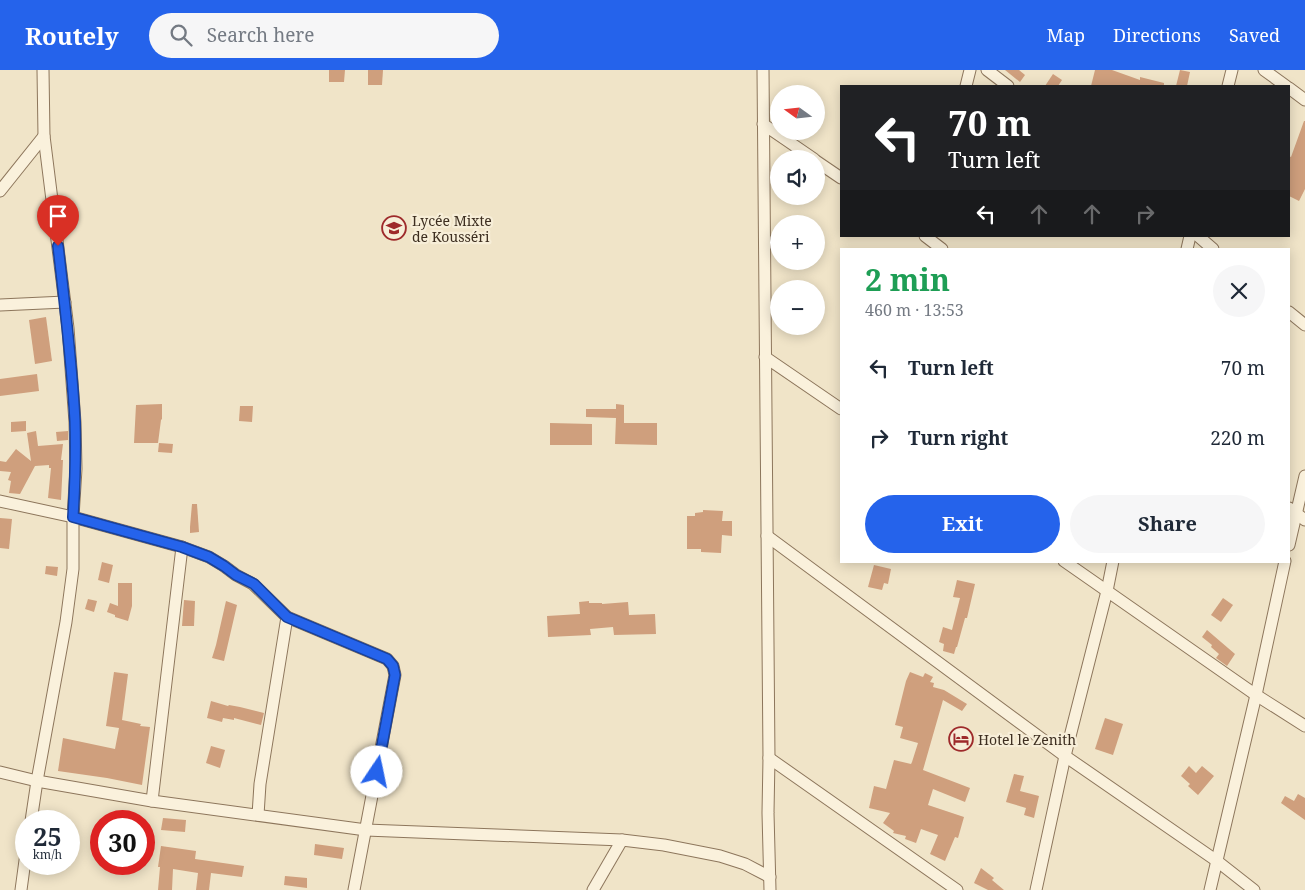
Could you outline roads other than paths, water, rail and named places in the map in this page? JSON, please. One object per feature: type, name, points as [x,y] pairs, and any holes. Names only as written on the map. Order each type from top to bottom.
[{"type":"street","points":[[33,810],[66,622],[73,569],[73,517],[76,469],[75,422],[68,328],[44,136],[44,70]]},
{"type":"street","points":[[763,70],[770,890]]},
{"type":"street","points":[[966,85],[970,70]]},
{"type":"street","points":[[987,70],[1007,85]]},
{"type":"street","points":[[1228,85],[1232,70]]},
{"type":"street","points":[[1264,70],[1285,85]]},
{"type":"street","points":[[1290,89],[1305,100]]},
{"type":"street","points":[[763,124],[801,150]]},
{"type":"street","points":[[0,191],[44,136]]},
{"type":"street","points":[[825,167],[840,177]]},
{"type":"street","points":[[927,237],[941,248]]},
{"type":"street","points":[[1199,237],[1212,248]]},
{"type":"street","points":[[0,305],[64,302]]},
{"type":"street","points":[[1290,313],[1305,325]]},
{"type":"street","points":[[765,358],[840,409]]},
{"type":"street","points":[[1290,541],[1305,476]]},
{"type":"street","points":[[0,501],[73,517],[182,547],[209,557],[236,575],[254,584],[287,617],[387,659],[393,666],[395,675],[354,890]]},
{"type":"street","points":[[767,536],[1065,756],[1217,861],[1254,890]]},
{"type":"street","points":[[152,801],[182,547]]},
{"type":"street","points":[[1067,563],[1256,695],[1305,726]]},
{"type":"street","points":[[1036,890],[1065,756],[1113,563]]},
{"type":"street","points":[[1210,890],[1285,563]]},
{"type":"street","points":[[258,815],[260,784],[287,617]]},
{"type":"street","points":[[769,758],[957,890]]},
{"type":"street","points":[[0,772],[37,781],[152,801],[366,830],[622,840],[664,845],[720,856],[745,864],[770,877]]},
{"type":"street","points":[[593,890],[622,840]]},
{"type":"street","points":[[21,890],[23,875]]},
{"type":"place","name":"Lycée Mixte de Kousséri","points":[[394,228]]},
{"type":"place","name":"Hotel le Zenith","points":[[961,739]]}]
